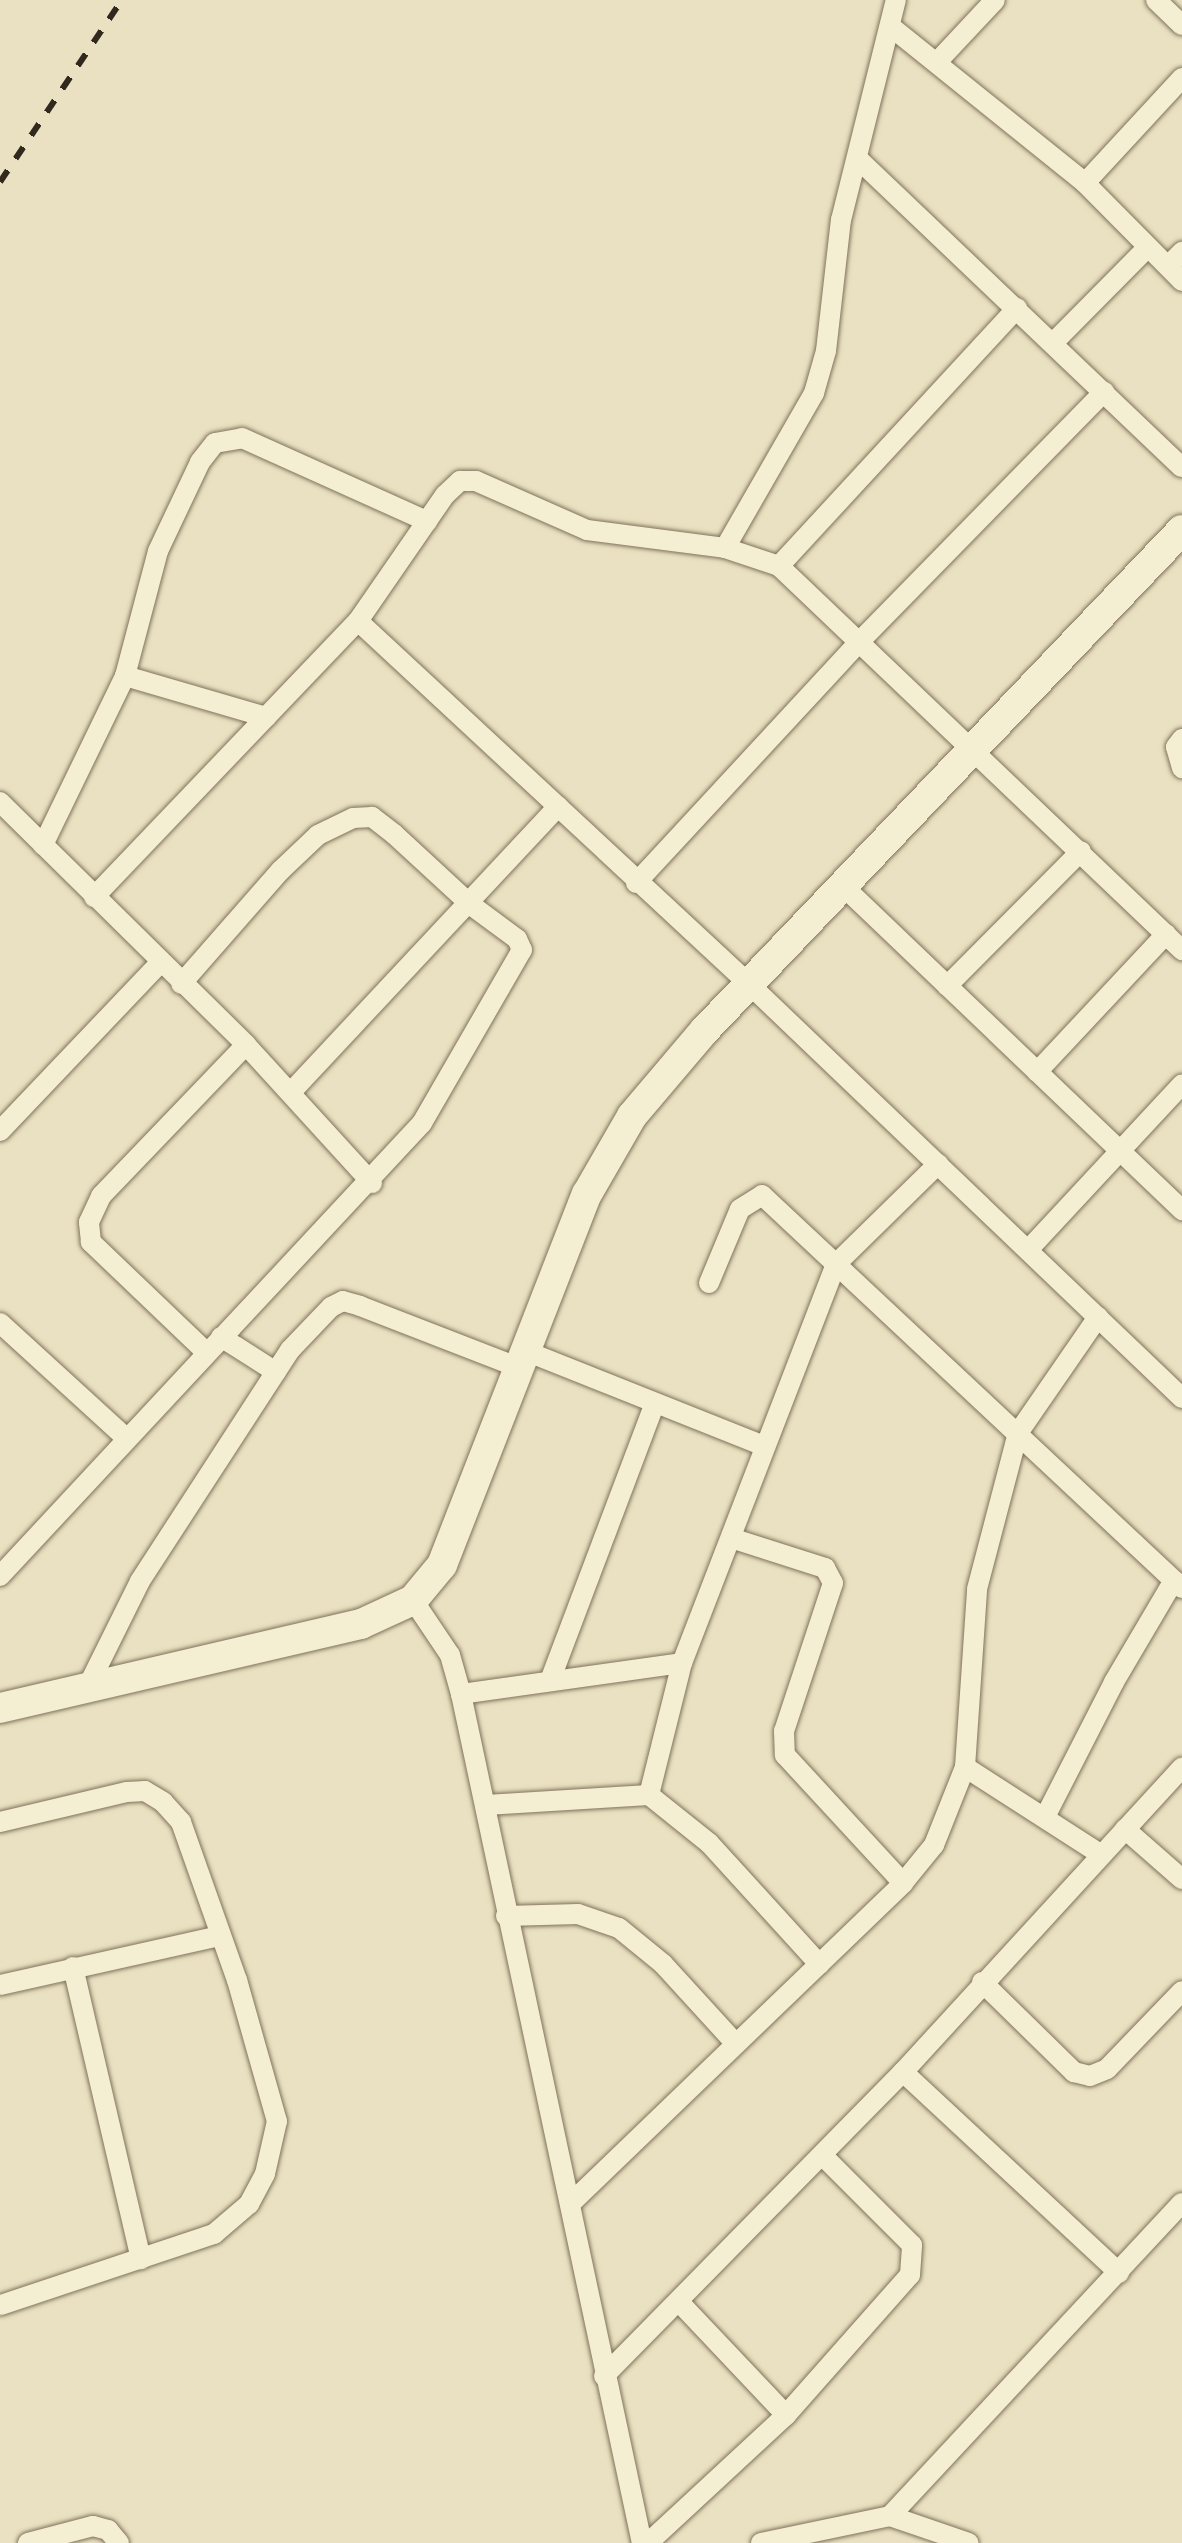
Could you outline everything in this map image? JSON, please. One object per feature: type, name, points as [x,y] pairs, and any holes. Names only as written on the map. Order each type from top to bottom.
[{"type":"main road","points":[[0,1708],[361,1624],[413,1600],[442,1565],[520,1359],[607,1155],[666,1072],[974,748],[1178,544]]},
{"type":"street","points":[[725,548],[814,393],[826,351],[841,220],[896,0]]},
{"type":"street","points":[[938,61],[995,0]]},
{"type":"street","points":[[1156,0],[1182,25]]},
{"type":"street","points":[[890,26],[938,61],[1085,183],[1148,247],[1177,266]]},
{"type":"street","points":[[1085,183],[1182,78]]},
{"type":"street","points":[[857,158],[1182,467]]},
{"type":"street","points":[[1053,343],[1148,247]]},
{"type":"street","points":[[779,566],[1017,308]]},
{"type":"street","points":[[636,883],[860,641],[1104,392]]},
{"type":"street","points":[[43,845],[125,676],[158,551],[215,443],[242,438],[427,521]]},
{"type":"street","points":[[94,897],[358,621],[427,521],[460,481],[476,481],[587,530],[725,548],[779,566],[974,748],[1182,950]]},
{"type":"street","points":[[358,621],[636,883],[749,984],[1182,1398]]},
{"type":"street","points":[[125,676],[266,717]]},
{"type":"street","points":[[1182,739],[1176,747],[1182,768]]},
{"type":"street","points":[[0,802],[159,964],[246,1045],[372,1183]]},
{"type":"street","points":[[291,1092],[471,905],[558,807]]},
{"type":"street","points":[[5,1563],[372,1183],[422,1123],[517,967],[522,950],[517,939],[471,905],[372,817],[353,818],[326,830],[299,853],[181,984]]},
{"type":"street","points":[[947,986],[1081,851]]},
{"type":"street","points":[[844,887],[1182,1210]]},
{"type":"street","points":[[1037,1072],[1166,934]]},
{"type":"street","points":[[0,1131],[159,964]]},
{"type":"street","points":[[246,1045],[101,1196],[89,1222],[91,1242],[214,1345],[276,1372]]},
{"type":"street","points":[[1028,1250],[1182,1084]]},
{"type":"street","points":[[649,1795],[682,1663],[836,1264],[938,1164]]},
{"type":"street","points":[[709,1283],[740,1209],[762,1195],[1178,1584],[1114,1682],[1045,1817]]},
{"type":"street","points":[[87,1688],[140,1581],[276,1372],[313,1324],[343,1301],[654,1405],[764,1446]]},
{"type":"street","points":[[572,2202],[903,1883],[934,1845],[965,1767],[977,1589],[1018,1433],[1098,1317]]},
{"type":"street","points":[[0,1323],[127,1439]]},
{"type":"street","points":[[551,1678],[654,1405]]},
{"type":"street","points":[[731,1538],[825,1568],[833,1583],[784,1731],[785,1755],[903,1883]]},
{"type":"street","points":[[413,1600],[450,1655],[461,1694],[486,1805],[506,1916],[572,2202],[604,2376],[645,2543],[786,2415],[910,2275],[915,2261],[912,2245],[823,2156]]},
{"type":"street","points":[[461,1694],[551,1678],[682,1663]]},
{"type":"street","points":[[965,1767],[1100,1854]]},
{"type":"street","points":[[604,2376],[681,2304],[903,2072],[982,1982],[1182,1768]]},
{"type":"street","points":[[0,1822],[145,1791],[181,1822],[237,1980],[277,2121],[265,2174],[249,2204],[214,2234],[0,2305]]},
{"type":"street","points":[[486,1805],[649,1795],[709,1843],[819,1964]]},
{"type":"street","points":[[1125,1829],[1182,1879]]},
{"type":"street","points":[[506,1916],[578,1914],[619,1928],[663,1964],[736,2044]]},
{"type":"street","points":[[0,1985],[219,1936]]},
{"type":"street","points":[[73,1967],[141,2259]]},
{"type":"street","points":[[982,1982],[1074,2072],[1090,2076],[1107,2069],[1182,1991]]},
{"type":"street","points":[[903,2072],[1119,2273]]},
{"type":"street","points":[[890,2516],[1182,2203]]},
{"type":"street","points":[[681,2304],[786,2415]]},
{"type":"street","points":[[761,2543],[890,2516],[969,2543]]},
{"type":"street","points":[[28,2543],[93,2526],[108,2530],[119,2543]]},
{"type":"railway","points":[[0,182],[122,0]]}]
